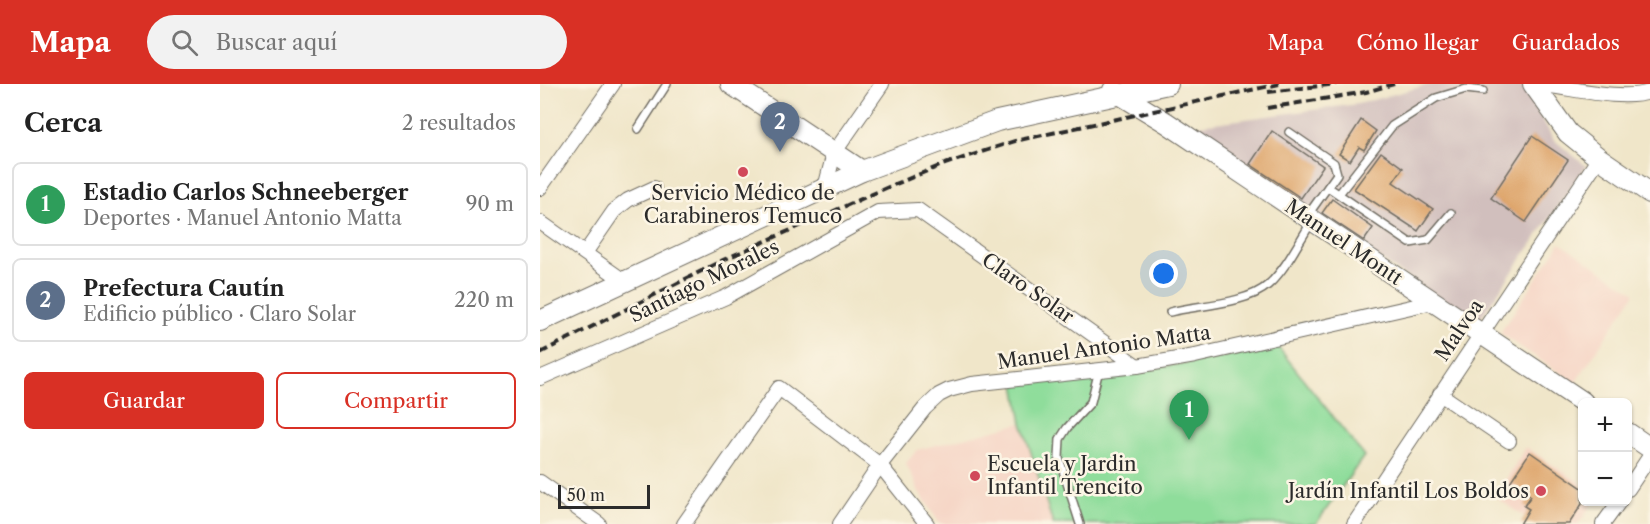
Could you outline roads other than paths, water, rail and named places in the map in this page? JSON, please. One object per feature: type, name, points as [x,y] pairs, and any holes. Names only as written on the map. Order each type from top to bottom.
[{"type":"street","points":[[540,188],[614,84]]},
{"type":"street","points":[[731,84],[862,171]]},
{"type":"street","points":[[825,188],[834,153],[882,84]]},
{"type":"street","points":[[540,321],[862,171],[997,121],[1116,87],[1168,84]]},
{"type":"street","points":[[1533,84],[1576,91],[1616,94],[1650,92]]},
{"type":"street","points":[[1533,84],[1568,133],[1599,158],[1650,193]]},
{"type":"street","name":"Manuel Montt","points":[[1116,87],[1578,399]]},
{"type":"street","name":"Malvoa","points":[[1354,524],[1599,158]]},
{"type":"street","points":[[585,253],[614,211],[628,200],[654,188]]},
{"type":"street","name":"Claro Solar","points":[[918,210],[1137,366]]},
{"type":"street","name":"Santiago Morales","points":[[540,378],[726,297],[878,212],[918,210]]},
{"type":"street","points":[[540,222],[624,281]]},
{"type":"street","name":"Manuel Antonio Matta","points":[[840,524],[880,465],[925,408],[939,395],[949,390],[972,384],[1137,366],[1266,341],[1433,302]]},
{"type":"street","points":[[684,524],[779,388],[880,465],[927,524]]},
{"type":"street","points":[[1440,394],[1509,441]]},
{"type":"street","points":[[1632,436],[1650,448]]},
{"type":"street","points":[[1632,483],[1650,456]]},
{"type":"street","points":[[540,482],[599,524]]},
{"type":"street","points":[[1603,524],[1616,506]]},
{"type":"lane","points":[[638,129],[667,84]]},
{"type":"lane","points":[[1339,194],[1392,126],[1436,98],[1466,89],[1483,91]]},
{"type":"lane","points":[[1170,312],[1242,299],[1260,291],[1276,277],[1337,174],[1334,163],[1289,132]]},
{"type":"lane","points":[[1328,187],[1410,243],[1428,240],[1451,213]]},
{"type":"lane","points":[[1080,524],[1059,458],[1060,439],[1090,402],[1100,370]]},
{"type":"railway","points":[[540,353],[723,260],[942,165],[1015,141],[1279,84]]},
{"type":"railway","points":[[1268,92],[1336,84]]},
{"type":"railway","points":[[1267,108],[1366,92],[1394,84]]},
{"type":"place","name":"Prefectura Cautín","points":[[780,152]]},
{"type":"place","name":"Servicio Médico de Carabineros Temuco","points":[[743,172]]},
{"type":"place","name":"Estadio Carlos Schneeberger","points":[[1189,440]]},
{"type":"place","name":"Escuela y Jardin Infantil Trencito","points":[[975,476]]},
{"type":"place","name":"Jardín Infantil Los Boldos","points":[[1541,491]]}]
